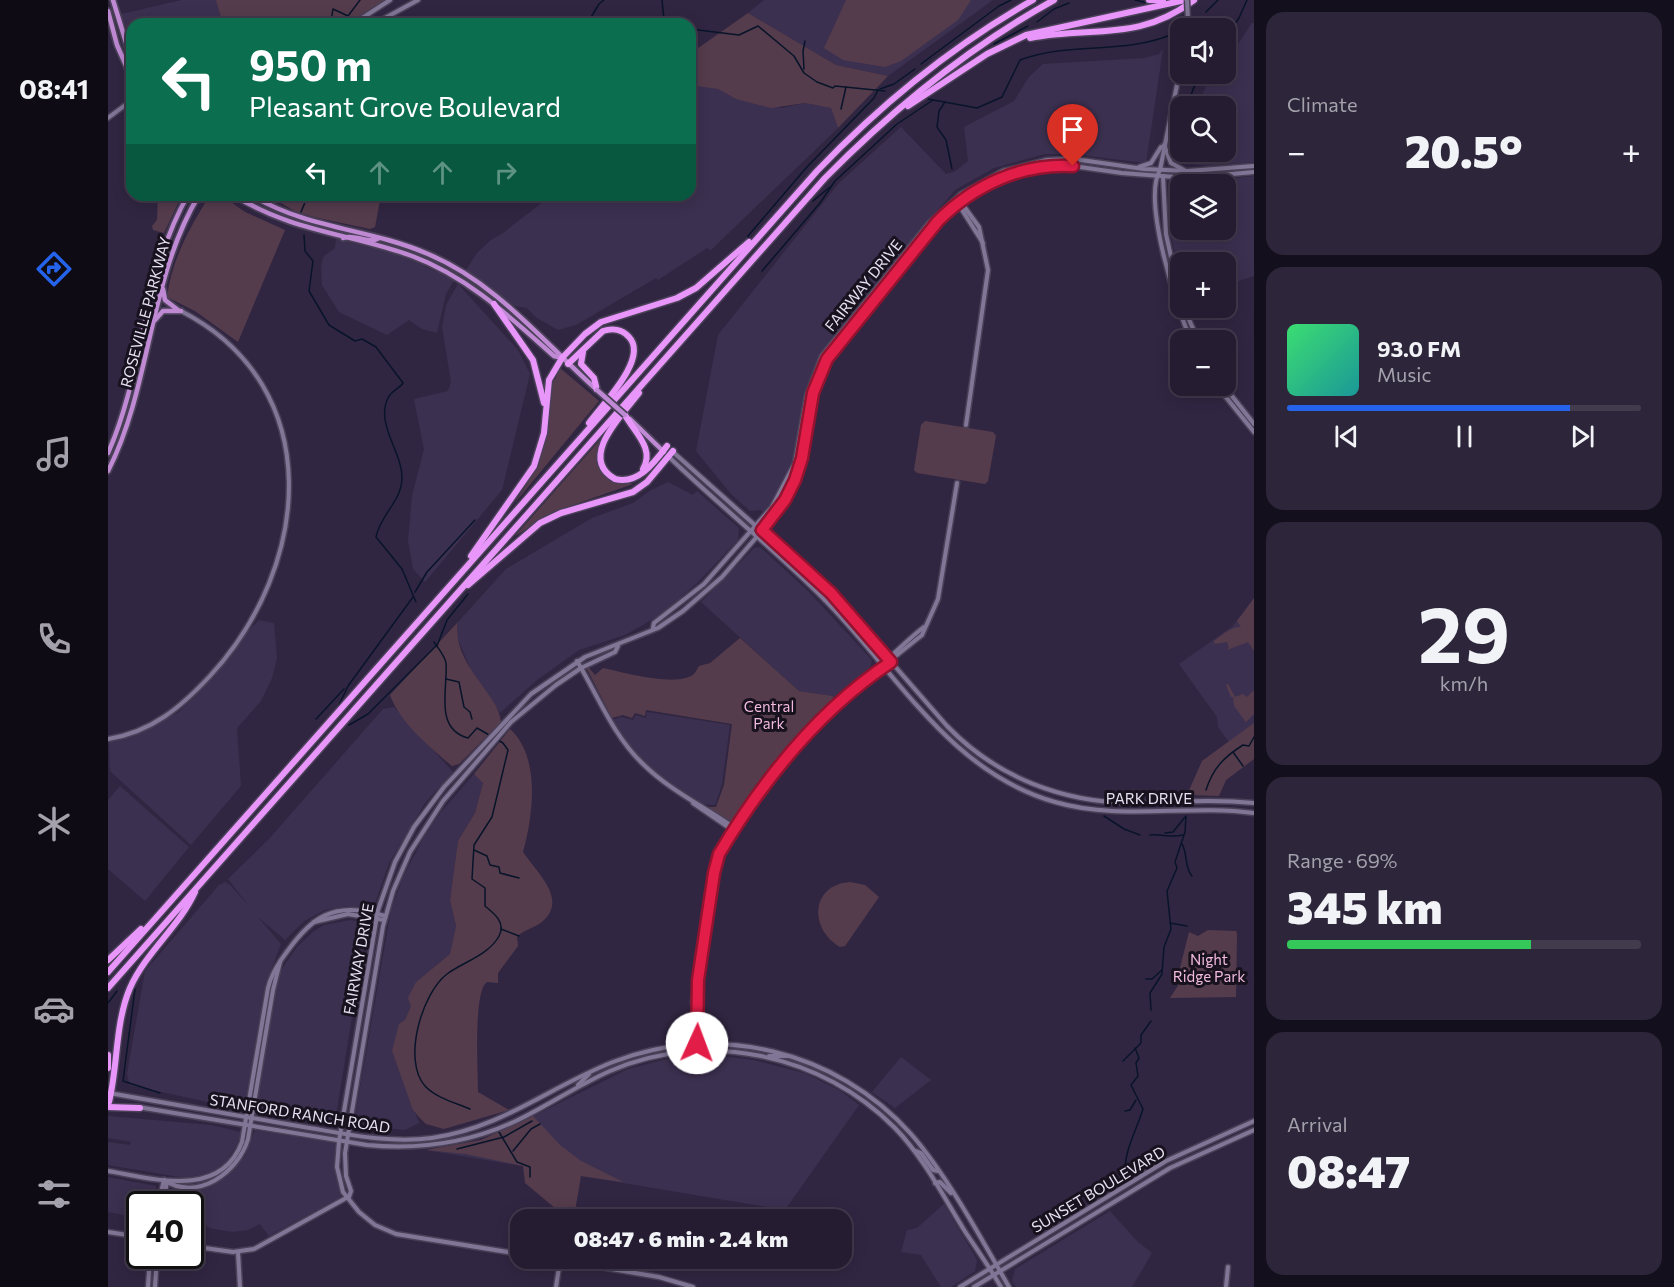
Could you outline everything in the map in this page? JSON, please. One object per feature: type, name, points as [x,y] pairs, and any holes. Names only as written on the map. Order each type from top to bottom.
[{"type":"highway","points":[[1010,13],[1025,0]]},
{"type":"highway","points":[[444,592],[527,479],[539,454],[545,426],[549,380],[562,358],[585,333],[602,322],[676,298],[705,282],[854,134],[894,98],[951,52],[1033,0]]},
{"type":"highway","points":[[108,988],[825,178],[887,119],[981,45],[1054,0]]},
{"type":"highway","points":[[1149,0],[1164,0]]},
{"type":"highway","points":[[887,119],[987,54],[1040,31],[1186,0]]},
{"type":"highway","points":[[1012,43],[1053,34],[1138,28],[1167,18],[1194,0]]},
{"type":"highway","points":[[108,972],[796,194]]},
{"type":"highway","points":[[494,304],[533,360],[542,390],[545,426]]},
{"type":"highway","points":[[558,463],[634,361],[634,344],[629,337],[619,331],[603,331],[568,364]]},
{"type":"highway","points":[[587,345],[581,356],[581,364],[594,378],[597,390]]},
{"type":"highway","points":[[645,381],[604,442],[600,453],[602,466],[612,477],[625,480],[639,475],[665,448]]},
{"type":"highway","points":[[626,415],[647,453],[639,475]]},
{"type":"highway","points":[[451,599],[540,523],[561,513],[633,492],[647,482],[671,454]]},
{"type":"highway","points":[[108,1102],[123,1013],[131,987],[155,948],[190,903],[198,886]]},
{"type":"highway","points":[[108,960],[160,913]]},
{"type":"highway","points":[[108,1055],[108,1068]]},
{"type":"highway","points":[[108,1107],[140,1108]]},
{"type":"main road","points":[[113,0],[126,42]]},
{"type":"main road","points":[[362,18],[390,0]]},
{"type":"main road","points":[[385,18],[418,0]]},
{"type":"main road","points":[[1186,0],[1188,18]]},
{"type":"main road","points":[[108,11],[126,62]]},
{"type":"main road","points":[[1177,84],[1163,144],[1160,170],[1156,177],[1157,210],[1167,270],[1188,330]]},
{"type":"main road","points":[[108,118],[126,104]]},
{"type":"main road","points":[[1137,168],[1151,163],[1163,144]]},
{"type":"main road","points":[[1163,144],[1171,163],[1188,171]]},
{"type":"main road","name":"FAIRWAY DRIVE","points":[[655,628],[671,617],[670,612],[704,584],[777,500],[791,473],[807,395],[822,356],[911,245],[956,201],[998,173],[1039,161],[1074,159],[1137,168],[1188,171],[1254,166]]},
{"type":"main road","name":"FAIRWAY DRIVE","points":[[501,730],[537,699],[581,668],[615,652],[618,646],[655,628],[693,604],[722,577],[757,537],[785,500],[795,480],[802,458],[813,393],[825,363],[956,201],[1003,177],[1040,167],[1078,166],[1156,177],[1209,178],[1254,172]]},
{"type":"main road","points":[[1160,170],[1163,177],[1166,234],[1170,252]]},
{"type":"main road","name":"ROSEVILLE PARKWAY","points":[[108,453],[124,411],[149,299],[168,236],[185,201]]},
{"type":"main road","name":"ROSEVILLE PARKWAY","points":[[108,471],[126,430],[158,303],[179,235],[196,201]]},
{"type":"main road","points":[[246,201],[284,221],[390,249],[423,261],[458,279],[494,304],[554,356],[562,358]]},
{"type":"main road","points":[[264,201],[312,223],[379,238],[426,253],[469,275],[499,297],[559,351],[568,364],[626,415]]},
{"type":"main road","points":[[956,201],[963,205],[976,222],[988,262],[988,282],[966,425]]},
{"type":"main road","points":[[343,238],[349,236],[373,241],[379,238]]},
{"type":"main road","points":[[886,285],[911,245]]},
{"type":"main road","points":[[108,739],[135,732],[172,714],[187,701],[229,654],[262,599],[276,563],[285,526],[289,482],[288,460],[281,423],[270,396],[254,369],[230,342],[165,300],[163,286]]},
{"type":"main road","points":[[149,299],[181,311]]},
{"type":"main road","points":[[153,324],[164,311],[181,311]]},
{"type":"main road","points":[[1226,396],[1252,425]]},
{"type":"main road","points":[[1231,396],[1252,425],[1254,432]]},
{"type":"main road","points":[[633,425],[665,448],[825,600],[831,598],[850,614]]},
{"type":"main road","points":[[671,454],[757,525],[850,614]]},
{"type":"main road","points":[[698,1051],[698,980],[716,863],[735,831],[798,744],[851,692],[922,634],[938,599],[957,483]]},
{"type":"main road","name":"PARK DRIVE","points":[[825,600],[938,729],[962,753],[1003,781],[1046,799],[1070,806],[1110,811],[1220,810],[1254,813]]},
{"type":"main road","points":[[670,612],[693,604]]},
{"type":"main road","name":"PARK DRIVE","points":[[850,614],[947,726],[975,752],[1007,773],[1049,790],[1093,799],[1131,803],[1220,800],[1254,803]]},
{"type":"main road","name":"FAIRWAY DRIVE","points":[[510,1252],[391,1232],[364,1217],[349,1197],[344,1194],[338,1177],[339,1140],[377,916],[391,870],[414,827],[444,787],[488,744],[531,694],[577,662],[613,644],[618,646]]},
{"type":"main road","points":[[577,662],[626,745],[644,765],[690,800],[722,819],[735,831]]},
{"type":"main road","name":"FAIRWAY DRIVE","points":[[349,1197],[351,1191],[344,1167],[348,1134],[385,918],[398,877],[422,831],[488,744]]},
{"type":"main road","points":[[962,753],[975,752]]},
{"type":"main road","points":[[108,1171],[195,1186],[213,1181],[232,1169],[244,1151],[252,1081],[268,988],[276,964],[280,962],[296,937],[322,915],[340,910],[385,918]]},
{"type":"main road","points":[[249,1118],[258,1083],[280,962]]},
{"type":"main road","points":[[356,1042],[363,1043]]},
{"type":"main road","name":"STANFORD RANCH ROAD","points":[[109,1093],[341,1133],[410,1140],[461,1132],[501,1119],[589,1073],[647,1051],[697,1042],[740,1045],[804,1061],[834,1074],[880,1104],[912,1135],[938,1171],[1009,1287]]},
{"type":"main road","name":"STANFORD RANCH ROAD","points":[[108,1102],[347,1142],[410,1147],[462,1140],[518,1120],[575,1088],[639,1061],[698,1051],[727,1051],[763,1056],[819,1075],[854,1095],[885,1118],[915,1151],[1000,1287]]},
{"type":"main road","points":[[763,1056],[790,1056]]},
{"type":"main road","points":[[787,1063],[790,1060],[804,1061]]},
{"type":"main road","points":[[575,1088],[589,1073]]},
{"type":"main road","points":[[252,1081],[258,1083]]},
{"type":"main road","name":"SUNSET BOULEVARD","points":[[960,1287],[1166,1161],[1254,1121]]},
{"type":"main road","points":[[232,1169],[248,1126]]},
{"type":"main road","name":"SUNSET BOULEVARD","points":[[974,1287],[1170,1168],[1254,1131]]},
{"type":"main road","points":[[915,1151],[921,1153],[934,1171],[938,1171]]},
{"type":"main road","points":[[195,1186],[223,1169],[236,1155]]},
{"type":"main road","points":[[166,1181],[188,1182],[206,1179]]},
{"type":"main road","points":[[163,1191],[166,1181]]},
{"type":"main road","points":[[165,1191],[166,1181]]},
{"type":"main road","points":[[935,1183],[940,1182],[948,1193],[952,1193]]},
{"type":"main road","points":[[204,1248],[238,1252],[261,1246],[349,1197]]},
{"type":"main road","points":[[108,1232],[126,1235]]},
{"type":"main road","points":[[238,1252],[240,1287]]},
{"type":"main road","points":[[1226,1287],[1228,1267]]},
{"type":"main road","points":[[148,1287],[149,1269]]},
{"type":"main road","points":[[155,1287],[156,1269]]},
{"type":"main road","points":[[556,1287],[559,1269]]},
{"type":"main road","points":[[610,1269],[659,1277],[693,1287]]},
{"type":"shaded area","points":[[182,0],[216,0],[222,18],[126,18],[126,28],[121,14]]},
{"type":"shaded area","points":[[764,0],[993,0],[888,76],[836,65],[748,13]]},
{"type":"shaded area","points":[[1254,23],[1254,162],[1211,166],[1181,163],[1236,162],[1236,96],[1201,96],[1207,84],[1236,84],[1236,47]]},
{"type":"shaded area","points":[[1163,49],[1146,163],[1072,154],[1045,154],[994,168],[955,190],[866,294],[821,353],[807,385],[793,461],[776,497],[764,514],[761,510],[750,511],[731,494],[696,451],[718,335],[839,183],[901,127],[946,174],[954,172],[968,161],[964,127],[1014,101],[1029,77],[1043,64],[1145,58],[1159,54]]},
{"type":"shaded area","points":[[696,85],[718,89],[736,99],[782,108],[805,103],[831,108],[838,128],[711,250],[707,248],[658,280],[656,278],[576,325],[558,330],[537,318],[527,308],[514,306],[466,270],[477,253],[544,201],[696,201]]},
{"type":"shaded area","points":[[1254,176],[1254,276],[1236,282],[1236,252],[1175,252],[1172,240],[1236,240],[1236,178]]},
{"type":"shaded area","points":[[1170,184],[1170,231],[1168,186]]},
{"type":"shaded area","points":[[336,239],[401,255],[454,280],[446,294],[437,333],[422,329],[409,320],[387,335],[339,312],[322,285],[321,265],[324,256],[335,248]]},
{"type":"shaded area","points":[[458,284],[518,350],[530,374],[502,490],[425,582],[413,569],[408,541],[412,496],[424,449],[414,399],[448,391],[451,382],[442,327],[446,305]]},
{"type":"shaded area","points":[[668,482],[693,495],[697,491],[739,528],[738,540],[698,582],[662,614],[625,635],[579,650],[537,680],[500,713],[473,675],[457,637],[458,622],[506,569],[592,518],[633,503],[651,490]]},
{"type":"shaded area","points":[[760,547],[809,592],[872,660],[870,670],[839,697],[799,691],[701,602],[754,548]]},
{"type":"shaded area","points":[[1240,616],[1254,635],[1254,723],[1229,742],[1218,727],[1217,717],[1179,664],[1233,626]]},
{"type":"shaded area","points":[[259,620],[274,623],[277,658],[272,678],[261,701],[237,728],[241,786],[191,845],[110,771],[109,741],[142,731],[179,712],[213,678],[244,635]]},
{"type":"shaded area","points":[[394,707],[453,772],[425,803],[389,863],[373,909],[347,906],[325,910],[304,921],[285,940],[258,917],[281,944],[265,986],[244,1110],[130,1085],[127,1074],[145,971],[219,885],[225,882],[230,885],[249,906],[228,879],[269,839],[383,709]]},
{"type":"shaded area","points":[[647,712],[730,725],[722,784],[715,805],[703,804],[665,781],[639,758],[613,720],[621,717],[633,720],[636,715],[646,718]]},
{"type":"shaded area","points":[[474,774],[483,783],[475,813],[458,841],[450,900],[456,926],[450,954],[416,982],[411,1006],[392,1051],[419,1123],[405,1130],[354,1122],[391,910],[403,877],[424,837],[441,812]]},
{"type":"shaded area","points":[[120,786],[189,847],[145,901],[108,869],[108,800]]},
{"type":"shaded area","points":[[351,920],[367,924],[335,1122],[254,1114],[274,988],[279,973],[297,947],[314,931],[324,925]]},
{"type":"shaded area","points":[[713,1055],[753,1060],[804,1073],[839,1090],[859,1105],[786,1209],[426,1150],[481,1140],[628,1069],[667,1059]]},
{"type":"shaded area","points":[[901,1057],[931,1080],[895,1108],[872,1092]]},
{"type":"shaded area","points":[[108,1116],[211,1125],[241,1132],[237,1145],[226,1162],[212,1172],[186,1178],[108,1165],[108,1142],[130,1145],[131,1142],[108,1138]]},
{"type":"shaded area","points":[[255,1130],[335,1143],[335,1173],[341,1197],[269,1236],[260,1224],[248,1230],[233,1232],[209,1228],[206,1225],[204,1230],[204,1191],[169,1191],[169,1189],[201,1188],[225,1178],[245,1156]]},
{"type":"shaded area","points":[[108,1177],[156,1186],[156,1191],[126,1191],[126,1215],[108,1212]]},
{"type":"shaded area","points":[[944,1204],[977,1260],[975,1271],[951,1287],[941,1287],[921,1255],[901,1252],[907,1230],[917,1228]]},
{"type":"shaded area","points":[[1110,1211],[1137,1241],[1152,1253],[1132,1287],[1016,1287],[1012,1281],[1015,1269]]},
{"type":"green space","points":[[216,0],[388,0],[361,18],[221,18]]},
{"type":"green space","points":[[846,0],[971,0],[958,20],[901,61],[885,67],[843,60],[824,48]]},
{"type":"green space","points":[[748,13],[836,65],[888,76],[838,128],[831,108],[805,103],[771,108],[736,99],[718,89],[696,86],[696,50]]},
{"type":"green space","points":[[158,201],[179,201],[164,233],[153,230],[152,226],[157,220]]},
{"type":"green space","points":[[206,201],[229,201],[245,212],[285,230],[238,342],[195,311],[167,297],[178,256]]},
{"type":"green space","points":[[282,201],[380,201],[375,227],[370,229],[296,212],[281,203]]},
{"type":"green space","points":[[560,368],[599,401],[514,504],[540,457],[544,443],[552,378],[555,380]]},
{"type":"green space","points":[[925,421],[993,432],[996,436],[988,481],[985,484],[917,473],[914,470],[921,425]]},
{"type":"green space","points":[[600,440],[597,459],[600,470],[615,482],[633,484],[553,512],[515,536]]},
{"type":"green space","points":[[1254,598],[1254,651],[1248,642],[1227,650],[1229,647],[1227,642],[1215,644],[1214,641],[1227,631],[1241,627],[1237,621]]},
{"type":"green space","points":[[458,622],[461,651],[492,700],[501,722],[459,764],[452,766],[408,725],[390,695]]},
{"type":"green space","name":"Central Park","points":[[740,638],[799,691],[833,696],[835,701],[797,739],[733,824],[707,807],[716,807],[724,785],[732,724],[646,710],[645,716],[635,713],[632,718],[623,715],[612,718],[587,669],[588,667],[595,675],[603,668],[650,678],[676,680],[686,678],[694,674],[699,666],[710,663]]},
{"type":"green space","points":[[1228,684],[1235,697],[1243,694],[1247,697],[1254,690],[1254,714],[1246,722],[1234,706],[1233,697],[1226,685]]},
{"type":"green space","points":[[1254,723],[1254,759],[1226,780],[1219,796],[1187,795],[1202,761]]},
{"type":"green space","points":[[510,729],[520,741],[527,755],[532,788],[530,822],[523,852],[548,886],[552,904],[542,922],[517,937],[518,946],[498,973],[498,983],[487,982],[480,1000],[477,1033],[478,1092],[509,1110],[444,1129],[426,1124],[413,1110],[392,1051],[399,1024],[405,1020],[411,1006],[408,998],[416,982],[450,954],[456,926],[450,900],[458,841],[475,813],[483,783],[474,774]]},
{"type":"green space","points":[[850,882],[865,885],[879,897],[845,946],[840,947],[823,930],[818,909],[827,891],[837,885]]},
{"type":"green space","name":"Night Ridge Park","points":[[1208,930],[1236,931],[1236,997],[1170,998],[1181,981],[1180,968],[1189,932],[1198,936]]},
{"type":"green space","points":[[533,1116],[560,1145],[581,1161],[623,1182],[581,1176],[575,1209],[556,1209],[525,1183],[523,1166],[466,1154],[426,1150],[481,1140]]},
{"type":"waterway","points":[[332,18],[333,9],[348,16],[360,0]]},
{"type":"waterway","points":[[591,18],[604,0]]},
{"type":"waterway","points":[[662,0],[664,18]]},
{"type":"waterway","points":[[921,64],[999,6],[1011,0]]},
{"type":"waterway","points":[[1135,0],[1152,4]]},
{"type":"waterway","points":[[1206,12],[1218,0]]},
{"type":"waterway","points":[[1236,22],[1247,0]]},
{"type":"waterway","points":[[1037,22],[1054,9],[1069,3]]},
{"type":"waterway","points":[[696,30],[739,35],[758,26],[794,56],[804,73],[817,82],[833,88],[835,86],[885,91]]},
{"type":"waterway","points":[[994,44],[1028,26]]},
{"type":"waterway","points":[[928,99],[977,108],[1002,97],[1020,60],[1059,51],[1135,44],[1170,35]]},
{"type":"waterway","points":[[804,69],[805,41]]},
{"type":"waterway","points":[[880,89],[894,84],[915,69]]},
{"type":"waterway","points":[[1191,96],[1197,84]]},
{"type":"waterway","points":[[841,109],[846,87]]},
{"type":"waterway","points":[[749,238],[748,236],[806,168],[874,98],[878,90]]},
{"type":"waterway","points":[[762,271],[820,203],[835,181],[897,124],[933,100]]},
{"type":"waterway","points":[[945,102],[939,111],[937,127],[946,140],[952,169]]},
{"type":"waterway","points":[[813,201],[830,187]]},
{"type":"waterway","points":[[301,212],[306,201]]},
{"type":"waterway","points":[[304,235],[305,251],[313,261],[309,291],[329,325],[355,341],[362,339],[376,347],[403,383],[389,396],[385,408],[387,428],[401,469],[401,487],[376,537],[402,569],[416,602]]},
{"type":"waterway","points":[[415,592],[427,572],[475,520]]},
{"type":"waterway","points":[[437,646],[447,620],[468,594]]},
{"type":"waterway","points":[[339,705],[348,686],[413,597]]},
{"type":"waterway","points":[[434,642],[446,663],[445,707],[450,726],[457,733],[468,738],[477,728],[503,743],[508,750],[492,817],[474,845],[472,879],[485,888],[485,906],[498,919],[501,931],[495,943],[489,948],[447,974],[438,983],[423,1011],[415,1044],[418,1075],[425,1086],[440,1097],[470,1109]]},
{"type":"waterway","points":[[349,725],[368,714],[436,646]]},
{"type":"waterway","points":[[446,679],[459,682],[464,707],[470,712],[472,719]]},
{"type":"waterway","points":[[316,719],[344,689]]},
{"type":"waterway","points":[[1206,790],[1212,775],[1220,764],[1243,745],[1249,746],[1254,737]]},
{"type":"waterway","points":[[1233,752],[1243,766]]},
{"type":"waterway","points":[[1104,816],[1124,829],[1140,835]]},
{"type":"waterway","points":[[1151,1010],[1150,993],[1162,974],[1164,947],[1171,929],[1167,891],[1177,868],[1175,862],[1185,832],[1186,816]]},
{"type":"waterway","points":[[1165,833],[1173,832],[1185,817]]},
{"type":"waterway","points":[[1150,835],[1183,835]]},
{"type":"waterway","points":[[1182,844],[1192,876]]},
{"type":"waterway","points":[[474,850],[487,856],[490,865],[499,867],[500,873],[519,878]]},
{"type":"waterway","points":[[1170,923],[1187,926]]},
{"type":"waterway","points":[[501,929],[519,936]]},
{"type":"waterway","points":[[1146,979],[1152,979],[1162,970]]},
{"type":"waterway","points":[[135,989],[123,1081],[160,1093]]},
{"type":"waterway","points":[[108,1003],[117,991]]},
{"type":"waterway","points":[[1123,1061],[1141,1043],[1141,1035],[1151,1021]]},
{"type":"waterway","points":[[1125,1174],[1128,1149],[1143,1109],[1131,1085],[1138,1076],[1136,1063],[1139,1058],[1135,1048]]},
{"type":"waterway","points":[[1125,1111],[1130,1110],[1136,1100]]},
{"type":"waterway","points":[[457,1149],[504,1137],[532,1121]]},
{"type":"waterway","points":[[513,1151],[531,1129],[540,1124]]},
{"type":"waterway","points":[[499,1132],[517,1162],[530,1167],[530,1177]]},
{"type":"route","points":[[697,1043],[699,1034],[698,980],[705,927],[719,854],[791,752],[810,730],[851,692],[891,662],[831,593],[762,530],[776,514],[795,480],[802,458],[813,393],[820,373],[837,344],[938,221],[957,203],[982,187],[1014,173],[1040,167],[1073,166]]}]
